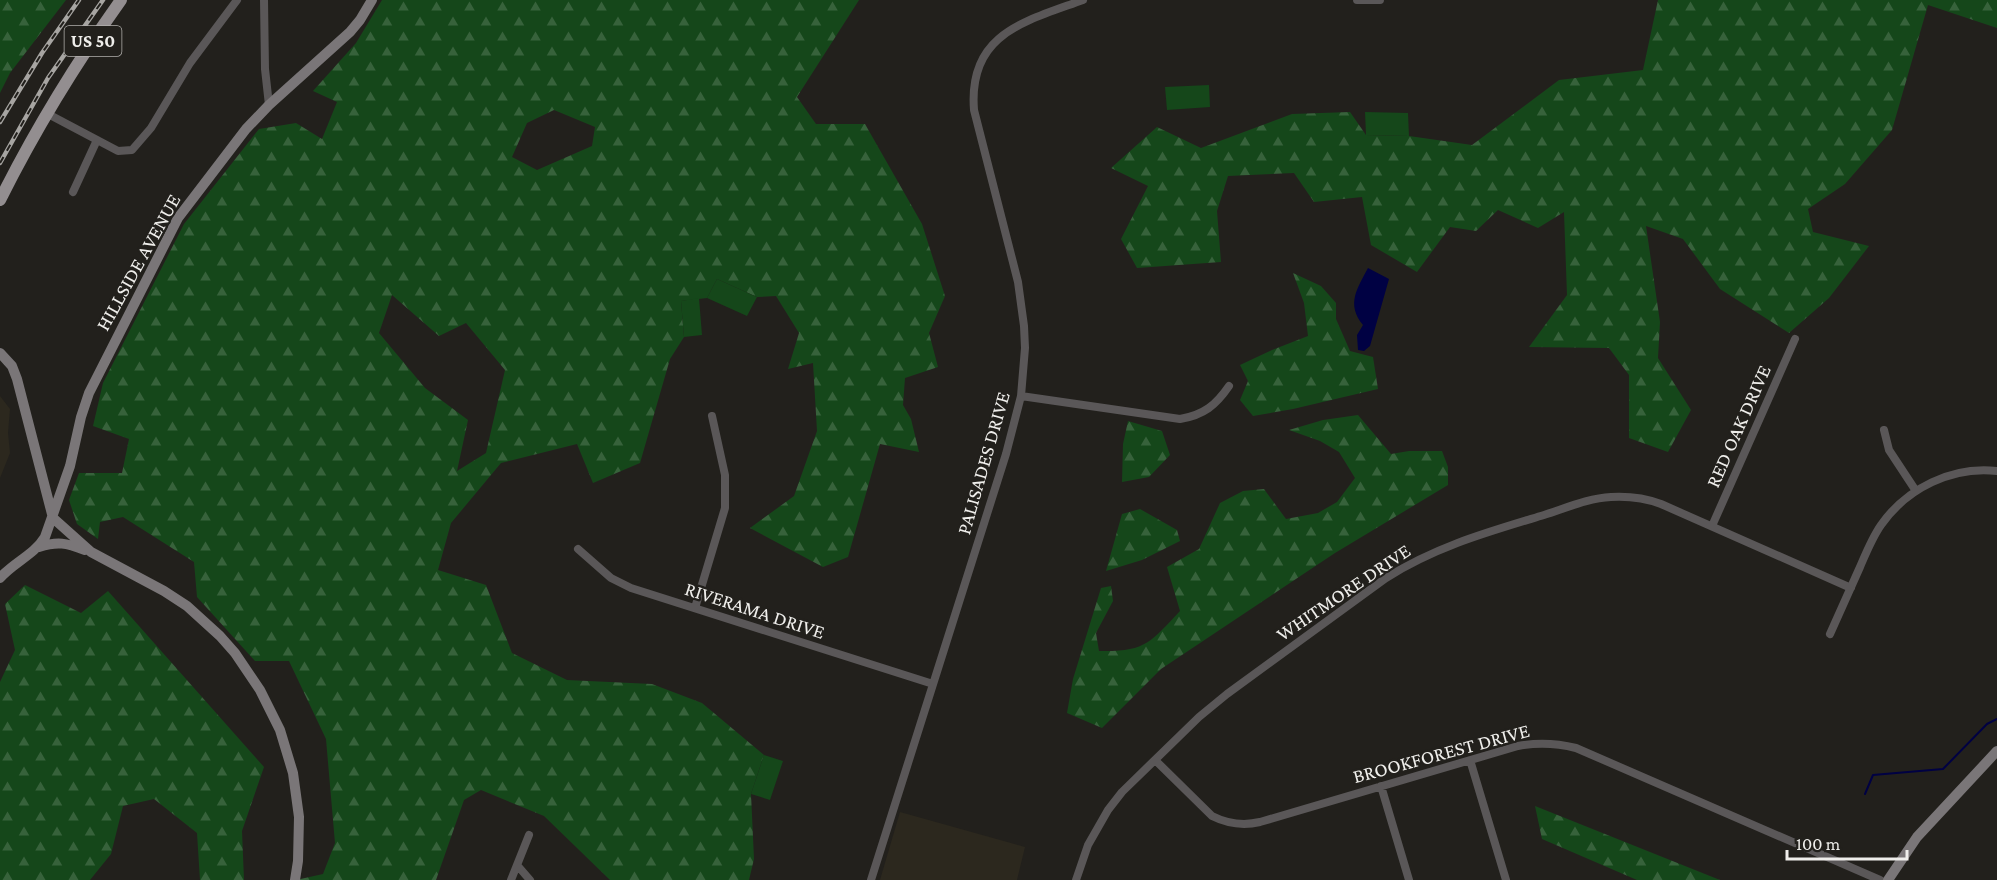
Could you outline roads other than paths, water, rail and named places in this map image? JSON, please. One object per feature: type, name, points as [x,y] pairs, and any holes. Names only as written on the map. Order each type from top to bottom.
[{"type":"main road","name":"US 50","points":[[0,200],[76,67],[121,0]]},
{"type":"street","points":[[48,114],[122,152],[132,150],[151,128],[190,63],[237,0]]},
{"type":"street","points":[[264,0],[265,69],[269,105]]},
{"type":"street","name":"HILLSIDE AVENUE","points":[[0,578],[17,562],[39,547],[45,537],[65,482],[89,393],[178,218],[246,129],[269,105],[350,32],[372,0]]},
{"type":"street","name":"PALISADES DRIVE","points":[[871,880],[1014,429],[1021,396],[1025,348],[1022,304],[1015,268],[974,110],[975,75],[987,50],[994,41],[1012,27],[1083,0]]},
{"type":"street","points":[[1358,0],[1380,0]]},
{"type":"street","points":[[73,192],[97,140]]},
{"type":"street","name":"RED OAK DRIVE","points":[[1712,526],[1795,339]]},
{"type":"street","points":[[0,353],[12,366],[17,379],[53,518],[92,552]]},
{"type":"street","points":[[1021,396],[1180,419],[1211,409],[1229,386]]},
{"type":"street","points":[[695,608],[725,508],[725,475],[712,416]]},
{"type":"street","points":[[1884,430],[1889,450],[1916,491]]},
{"type":"street","points":[[1830,634],[1880,525],[1892,510],[1916,491],[1943,478],[1961,473],[1997,471]]},
{"type":"street","points":[[44,481],[55,484],[65,482]]},
{"type":"street","name":"WHITMORE DRIVE","points":[[1076,880],[1088,845],[1108,810],[1122,792],[1199,717],[1386,578],[1431,552],[1473,536],[1609,497],[1639,498],[1712,526],[1851,588]]},
{"type":"street","points":[[39,547],[53,543],[66,543],[92,552],[187,606],[235,653],[260,690],[280,730],[293,772],[299,817],[294,880]]},
{"type":"street","name":"RIVERAMA DRIVE","points":[[578,549],[602,572],[621,584],[933,684]]},
{"type":"street","name":"BROOKFOREST DRIVE","points":[[1155,760],[1203,809],[1212,816],[1234,824],[1260,822],[1470,760],[1533,743],[1547,742],[1576,748],[1880,880]]},
{"type":"street","points":[[1888,880],[1917,837],[1997,751]]},
{"type":"street","points":[[1470,760],[1506,880]]},
{"type":"street","points":[[1381,786],[1408,880]]},
{"type":"street","points":[[511,880],[529,835]]},
{"type":"street","points":[[517,865],[530,880]]},
{"type":"waterway","points":[[1865,794],[1873,775],[1943,769],[1987,724],[1997,719]]},
{"type":"railway","points":[[0,122],[42,53],[79,0]]},
{"type":"railway","points":[[0,163],[48,78],[103,0]]}]
